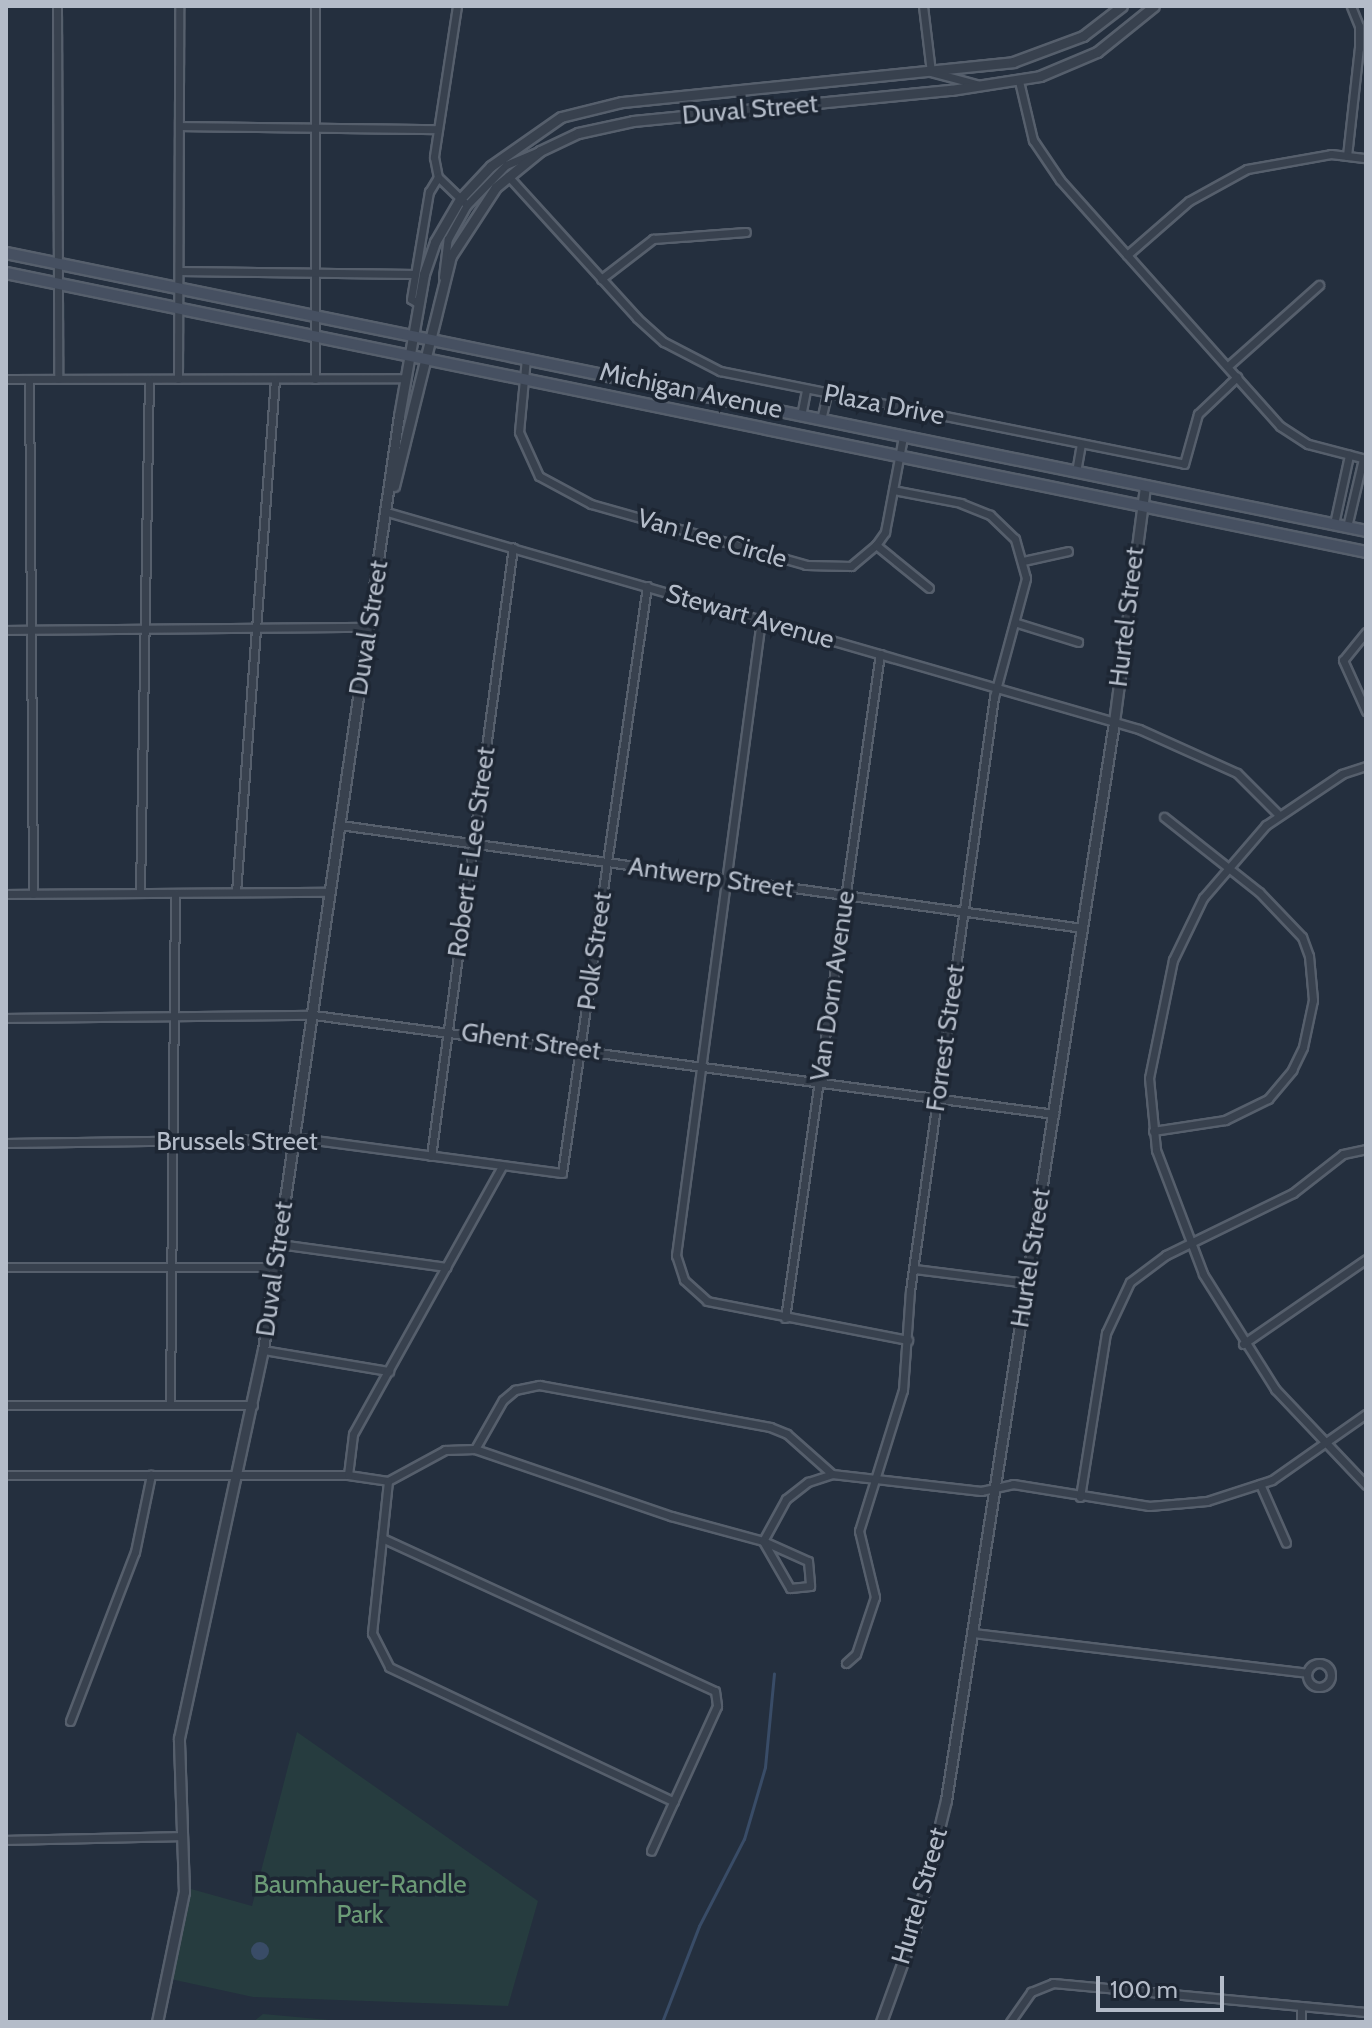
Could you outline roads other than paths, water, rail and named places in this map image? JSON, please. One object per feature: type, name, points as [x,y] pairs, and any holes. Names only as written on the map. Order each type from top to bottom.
[{"type":"main road","name":"Michigan Avenue","points":[[6,253],[1366,531]]},
{"type":"main road","name":"Michigan Avenue","points":[[6,273],[1366,552]]},
{"type":"main road","points":[[261,325],[267,306]]},
{"type":"street","points":[[57,6],[58,379]]},
{"type":"street","points":[[178,379],[179,6]]},
{"type":"street","points":[[315,6],[315,379]]},
{"type":"street","points":[[457,6],[434,157],[438,177],[463,202]]},
{"type":"street","points":[[923,6],[931,72],[985,86]]},
{"type":"street","name":"Duval Street","points":[[157,2022],[184,1892],[179,1738],[263,1350],[405,378],[435,242],[463,202],[515,145],[561,117],[588,109],[1013,62],[1083,36],[1122,6]]},
{"type":"street","name":"Duval Street","points":[[387,512],[443,280],[460,236],[508,176],[540,151],[578,133],[633,121],[1019,81],[1097,52],[1154,6]]},
{"type":"street","points":[[1347,156],[1359,48],[1359,26],[1351,6]]},
{"type":"street","points":[[1019,81],[1033,140],[1060,180],[1280,426],[1308,444],[1365,459],[1347,527]]},
{"type":"street","points":[[179,126],[438,129]]},
{"type":"street","points":[[443,280],[448,239],[463,202],[506,165],[540,151]]},
{"type":"street","points":[[1127,255],[1189,201],[1247,169],[1272,161],[1347,156],[1366,158]]},
{"type":"street","name":"Plaza Drive","points":[[508,176],[637,318],[681,353],[720,371],[1184,464],[1198,414],[1237,377]]},
{"type":"street","points":[[419,304],[411,299],[429,192],[438,177]]},
{"type":"street","points":[[601,279],[653,239],[746,232]]},
{"type":"street","points":[[179,271],[415,274]]},
{"type":"street","points":[[1228,366],[1319,285]]},
{"type":"street","name":"Van Lee Circle","points":[[526,358],[519,432],[529,462],[539,476],[575,498],[806,565],[851,566],[876,545]]},
{"type":"street","points":[[6,379],[405,378]]},
{"type":"street","points":[[29,379],[33,894]]},
{"type":"street","points":[[140,893],[149,379]]},
{"type":"street","points":[[236,892],[275,379]]},
{"type":"street","points":[[801,416],[806,390]]},
{"type":"street","points":[[821,420],[827,394]]},
{"type":"street","points":[[903,437],[885,532],[876,545],[929,588]]},
{"type":"street","points":[[1076,472],[1081,445]]},
{"type":"street","points":[[1334,524],[1349,455]]},
{"type":"street","name":"Hurtel Street","points":[[881,2022],[915,1928],[941,1827],[997,1488],[1114,722],[1145,486]]},
{"type":"street","points":[[893,490],[961,503],[990,515],[1015,539],[1023,561],[1068,551]]},
{"type":"street","name":"Stewart Avenue","points":[[387,512],[1181,744],[1224,766],[1279,815]]},
{"type":"street","name":"Robert E Lee Street","points":[[431,1156],[513,547]]},
{"type":"street","name":"Forrest Street","points":[[846,1663],[856,1654],[875,1597],[859,1531],[903,1390],[914,1269],[964,912],[997,688],[1017,623],[1026,578],[1023,561]]},
{"type":"street","name":"Polk Street","points":[[561,1173],[647,586]]},
{"type":"street","points":[[761,620],[676,1240],[684,1280],[707,1301],[908,1340]]},
{"type":"street","points":[[1017,623],[1078,642]]},
{"type":"street","points":[[6,630],[369,627]]},
{"type":"street","points":[[1366,632],[1343,660],[1366,711]]},
{"type":"street","name":"Van Dorn Avenue","points":[[785,1318],[880,654]]},
{"type":"street","points":[[1366,766],[1342,774],[1279,815],[1228,867],[1189,922],[1161,1002],[1149,1078],[1153,1131],[1189,1245],[1243,1344],[1325,1446],[1366,1485]]},
{"type":"street","points":[[1153,1131],[1225,1120],[1249,1110],[1280,1086],[1303,1047],[1313,988],[1302,937],[1228,867],[1164,817]]},
{"type":"street","name":"Antwerp Street","points":[[340,825],[472,846],[1082,928]]},
{"type":"street","points":[[6,894],[330,892]]},
{"type":"street","points":[[170,1404],[175,893]]},
{"type":"street","name":"Ghent Street","points":[[6,1018],[314,1015],[448,1030],[1054,1114]]},
{"type":"street","name":"Brussels Street","points":[[6,1143],[294,1140],[561,1173]]},
{"type":"street","points":[[1080,1497],[1111,1314],[1141,1271],[1293,1193],[1343,1154],[1366,1149]]},
{"type":"street","points":[[348,1475],[353,1434],[502,1166]]},
{"type":"street","points":[[279,1244],[446,1267]]},
{"type":"street","points":[[1243,1344],[1366,1259]]},
{"type":"street","points":[[6,1267],[276,1267]]},
{"type":"street","points":[[914,1269],[1026,1283]]},
{"type":"street","points":[[263,1350],[389,1371]]},
{"type":"street","points":[[475,1449],[503,1400],[515,1390],[539,1385],[770,1427],[787,1434],[832,1474]]},
{"type":"street","points":[[6,1405],[253,1405]]},
{"type":"street","points":[[763,1541],[786,1499],[808,1482],[832,1474],[875,1476],[981,1491],[1013,1484],[1080,1497],[1173,1505],[1260,1484],[1325,1446],[1366,1414]]},
{"type":"street","points":[[6,1475],[348,1475],[388,1481],[445,1450],[475,1449],[763,1541],[808,1561],[810,1586],[790,1588],[763,1541]]},
{"type":"street","points":[[70,1721],[135,1552],[151,1475]]},
{"type":"street","points":[[388,1481],[372,1633],[389,1667],[674,1802]]},
{"type":"street","points":[[1260,1484],[1286,1543]]},
{"type":"street","points":[[382,1538],[719,1696],[651,1851]]},
{"type":"street","points":[[973,1633],[1307,1673]]},
{"type":"street","points":[[6,1840],[182,1836]]},
{"type":"street","points":[[1010,2022],[1031,1992],[1053,1983],[1366,2012]]},
{"type":"street","points":[[1301,2006],[1301,2022]]},
{"type":"water","points":[[256,1942],[264,1942],[269,1951],[267,1958],[256,1960],[251,1955],[251,1947]]},
{"type":"waterway","points":[[662,2022],[699,1926],[744,1839],[765,1767],[774,1673]]},
{"type":"park label","name":"Baumhauer-Randle Park","points":[[360,1900]]}]
